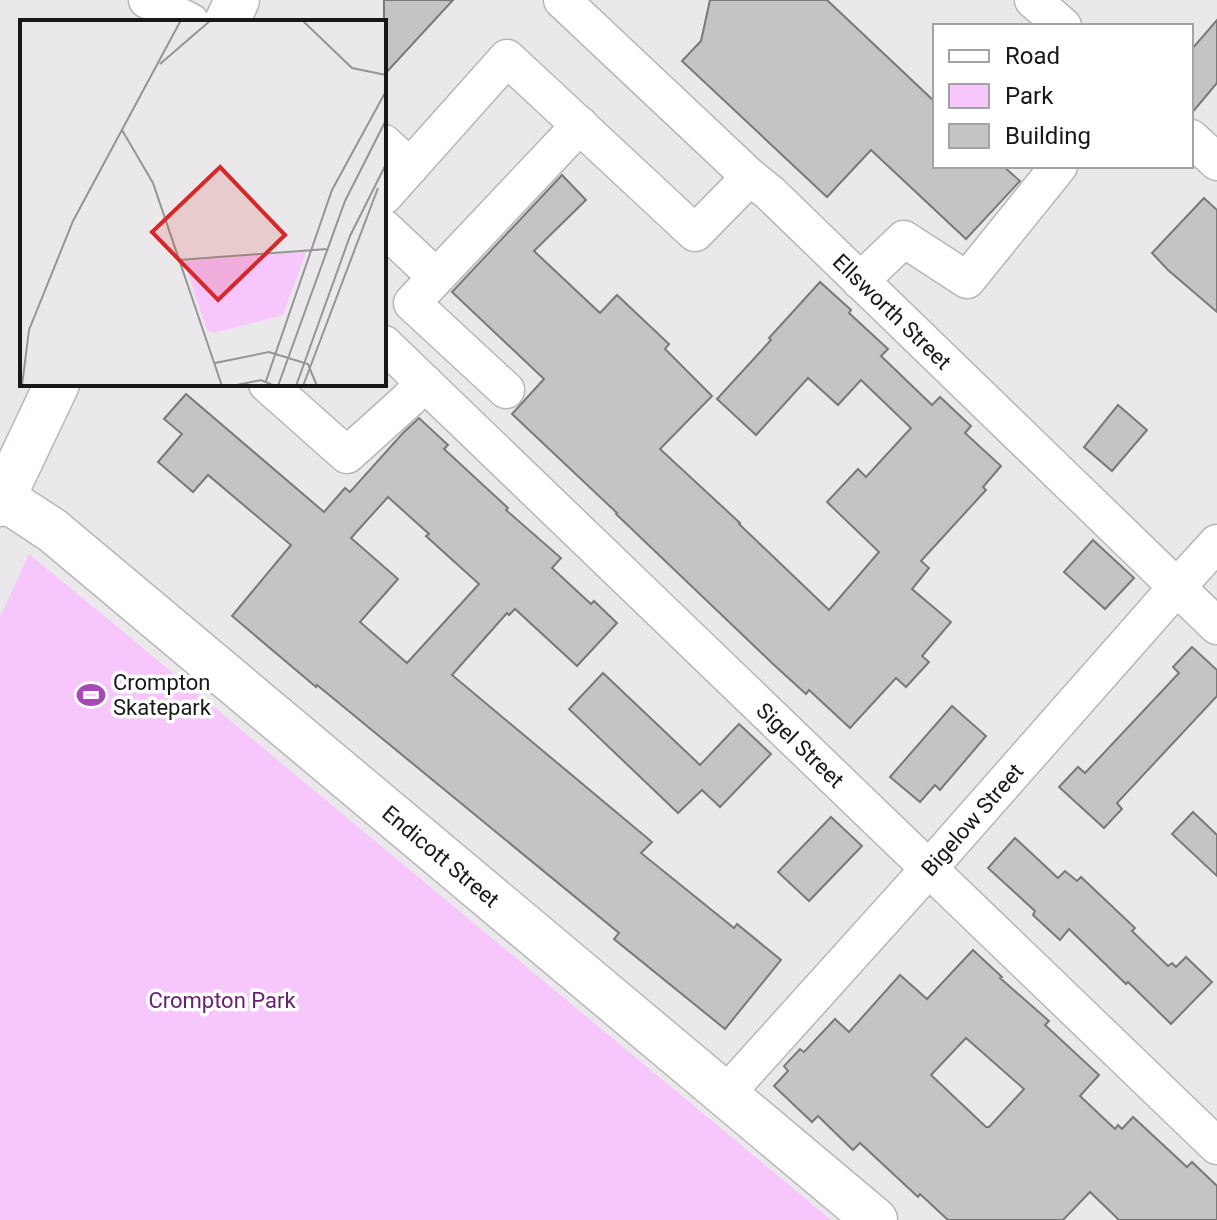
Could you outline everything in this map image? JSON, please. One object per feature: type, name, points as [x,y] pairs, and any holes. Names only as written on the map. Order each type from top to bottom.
[{"type":"main road","points":[[228,20],[237,0]]},
{"type":"main road","points":[[1,499],[56,386]]},
{"type":"main road","name":"Endicott Street","points":[[1,499],[52,530],[875,1220]]},
{"type":"street","points":[[147,0],[187,20]]},
{"type":"street","name":"Ellsworth Street","points":[[562,0],[770,193],[1217,626]]},
{"type":"street","points":[[1033,0],[1061,24]]},
{"type":"street","points":[[386,194],[507,58],[695,233],[750,177]]},
{"type":"street","points":[[506,390],[412,303],[580,125]]},
{"type":"street","points":[[386,145],[410,167]]},
{"type":"street","points":[[860,281],[904,239],[967,280],[1057,168]]},
{"type":"street","points":[[386,230],[436,277]]},
{"type":"street","name":"Sigel Street","points":[[386,346],[1217,1146]]},
{"type":"street","points":[[269,386],[347,455],[424,382]]},
{"type":"street","name":"Bigelow Street","points":[[725,1095],[1217,543]]},
{"type":"green space","name":"Crompton Park","points":[[29,554],[831,1220],[0,1220],[0,617]]},
{"type":"building","points":[[384,0],[453,0],[386,73]]},
{"type":"building","points":[[710,0],[827,0],[933,100],[933,168],[1005,168],[1020,181],[966,239],[871,150],[827,197],[682,61],[701,41]]},
{"type":"building","points":[[1217,20],[1217,83],[1193,112],[1193,48]]},
{"type":"building","points":[[562,175],[586,200],[534,251],[600,313],[617,295],[669,344],[665,349],[712,396],[660,449],[829,610],[879,552],[827,502],[858,469],[866,477],[911,428],[861,380],[838,405],[808,378],[756,435],[717,399],[820,282],[888,349],[881,356],[932,405],[940,397],[971,426],[965,433],[1001,466],[983,487],[986,490],[921,561],[929,568],[912,589],[951,622],[922,656],[929,662],[906,687],[896,678],[850,728],[809,690],[806,694],[773,664],[512,414],[544,379],[452,292]]},
{"type":"building","points":[[1204,198],[1217,210],[1217,312],[1152,253]]},
{"type":"building","points":[[186,394],[324,512],[345,488],[350,492],[419,418],[448,445],[444,449],[561,558],[552,568],[617,623],[577,666],[515,609],[509,615],[507,613],[452,675],[652,842],[641,853],[734,928],[737,924],[781,960],[725,1029],[614,939],[619,933],[232,616],[291,545],[208,475],[193,492],[158,462],[182,434],[164,419]],"holes":[[[388,497],[429,534],[426,536],[479,584],[407,663],[360,622],[398,579],[351,538]]]},
{"type":"building","points":[[1118,405],[1147,430],[1112,471],[1084,447]]},
{"type":"building","points":[[1093,540],[1134,578],[1105,609],[1064,572]]},
{"type":"building","points":[[1192,647],[1217,670],[1217,696],[1117,803],[1122,809],[1104,828],[1059,787],[1078,767],[1085,773],[1179,673],[1173,667]]},
{"type":"building","points":[[603,673],[700,765],[739,724],[771,754],[720,807],[702,790],[678,813],[569,709]]},
{"type":"building","points":[[952,706],[986,736],[940,790],[935,785],[920,802],[890,777]]},
{"type":"building","points":[[1193,812],[1217,835],[1217,876],[1172,834]]},
{"type":"building","points":[[831,817],[862,846],[809,901],[778,872]]},
{"type":"building","points":[[1015,838],[1058,878],[1065,871],[1077,881],[1081,877],[1135,928],[1132,931],[1168,966],[1172,963],[1176,967],[1186,957],[1212,982],[1171,1024],[1069,929],[1060,940],[1033,915],[1035,911],[988,868]]},
{"type":"building","points":[[973,950],[1049,1021],[1045,1025],[1099,1075],[1080,1096],[1115,1129],[1118,1125],[1122,1129],[1133,1117],[1187,1167],[1192,1162],[1217,1186],[1217,1220],[1119,1220],[1090,1192],[1063,1220],[948,1220],[920,1194],[918,1197],[860,1143],[853,1150],[818,1116],[812,1122],[774,1086],[788,1071],[784,1066],[800,1049],[804,1052],[835,1019],[849,1032],[900,975],[927,999]],"holes":[[[966,1038],[1024,1089],[986,1127],[931,1075]]]},
{"type":"place","name":"Crompton Skatepark","points":[[91,695]]}]
